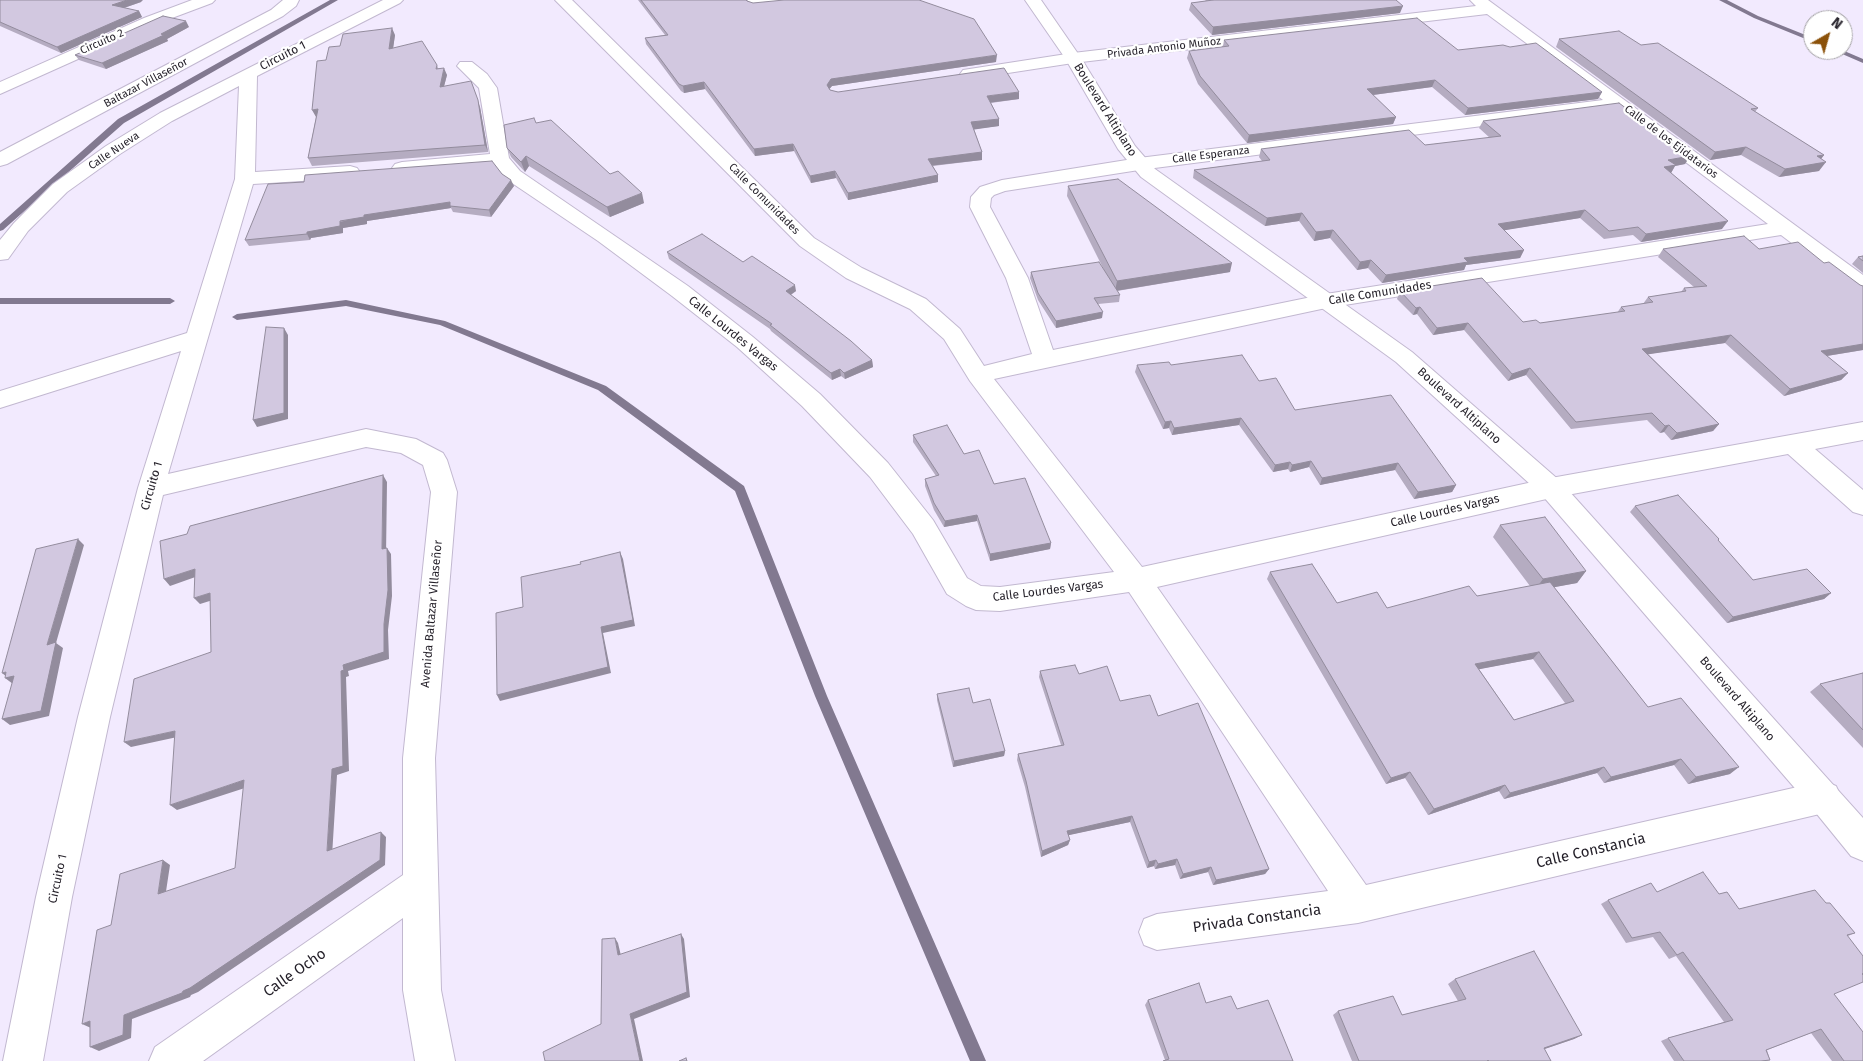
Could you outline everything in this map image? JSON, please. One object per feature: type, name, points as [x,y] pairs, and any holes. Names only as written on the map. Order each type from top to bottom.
[{"type":"street","points":[[150,21],[160,0]]},
{"type":"street","name":"Circuito 2","points":[[0,89],[150,21],[206,0]]},
{"type":"street","name":"Circuito 1","points":[[23,1061],[54,897],[87,745],[151,488],[245,180],[248,74],[395,0]]},
{"type":"street","name":"Calle Comunidades","points":[[563,0],[807,242],[854,273],[918,304],[952,334],[978,375],[1136,580],[1358,905]]},
{"type":"street","points":[[754,3],[784,0]]},
{"type":"street","name":"Boulevard Altiplano","points":[[1033,0],[1073,58],[1127,149],[1139,164],[1161,184],[1404,357],[1551,488],[1824,797],[1863,844]]},
{"type":"street","name":"Baltazar Villaseñor","points":[[0,160],[277,13],[290,2]]},
{"type":"street","name":"Privada Antonio Muñoz","points":[[956,75],[1484,4]]},
{"type":"street","name":"Calle de los Ejidatarios","points":[[1484,4],[1863,286]]},
{"type":"street","points":[[245,180],[500,159],[488,88],[481,78],[466,66]]},
{"type":"street","name":"Calle Nueva","points":[[0,254],[21,227],[60,188],[113,150],[201,97],[248,74]]},
{"type":"street","name":"Calle Esperanza","points":[[1045,360],[1017,278],[980,207],[981,197],[987,191],[1002,186],[1139,164],[1619,103]]},
{"type":"street","name":"Calle Lourdes Vargas","points":[[500,159],[513,175],[533,190],[605,237],[680,290],[745,342],[811,400],[879,470],[922,527],[957,586],[976,598],[1000,599],[1136,580],[1551,488],[1863,431]]},
{"type":"street","name":"Calle Comunidades","points":[[978,375],[1326,302],[1785,228]]},
{"type":"street","points":[[0,400],[196,338]]},
{"type":"street","name":"Avenida Baltazar Villaseñor","points":[[151,488],[366,438],[408,445],[434,460],[444,492],[419,758],[422,990],[435,1061]]},
{"type":"street","points":[[1793,444],[1863,505]]},
{"type":"street","name":"Calle Constancia","points":[[1358,905],[1824,797]]},
{"type":"street","name":"Calle Ocho","points":[[169,1061],[421,884]]},
{"type":"street","name":"Privada Constancia","points":[[1156,932],[1358,905]]},
{"type":"building","points":[[0,0],[127,0],[112,5],[139,11],[57,47],[0,22]]},
{"type":"building","points":[[641,0],[746,0],[753,3],[784,0],[919,0],[974,19],[997,55],[831,79],[827,85],[830,90],[838,92],[1004,68],[1019,92],[987,96],[999,119],[971,122],[982,152],[928,159],[938,175],[848,193],[835,171],[810,176],[793,144],[754,149],[704,82],[683,86],[679,84],[645,38],[668,35]]},
{"type":"building","points":[[1213,0],[1396,0],[1403,6],[1213,27],[1191,3]]},
{"type":"building","points":[[163,16],[186,21],[161,34],[164,35],[102,63],[75,55]]},
{"type":"building","points":[[1417,18],[1458,50],[1503,45],[1510,47],[1536,43],[1602,92],[1468,108],[1435,80],[1367,89],[1396,117],[1249,135],[1200,76],[1189,51],[1229,46],[1224,40]]},
{"type":"building","points":[[392,28],[389,49],[422,41],[437,65],[436,69],[444,68],[440,87],[471,81],[478,100],[485,145],[308,158],[318,109],[312,110],[317,61],[326,60],[329,47],[340,46],[343,34]]},
{"type":"building","points":[[1619,31],[1641,45],[1658,43],[1758,108],[1751,109],[1824,155],[1817,156],[1826,162],[1785,169],[1746,147],[1715,152],[1559,39]]},
{"type":"building","points":[[1619,103],[1690,156],[1668,160],[1676,165],[1664,167],[1728,221],[1646,234],[1638,227],[1609,231],[1585,210],[1498,224],[1524,250],[1464,258],[1468,262],[1386,275],[1371,260],[1360,262],[1333,230],[1316,232],[1302,213],[1267,218],[1194,170],[1270,160],[1261,149],[1409,130],[1425,145],[1501,136],[1483,121]]},
{"type":"building","points":[[534,118],[536,123],[551,120],[610,174],[618,171],[642,193],[607,207],[526,156],[521,162],[507,148],[504,125]]},
{"type":"building","points":[[492,161],[502,174],[511,180],[489,210],[450,206],[450,202],[364,215],[364,217],[340,221],[340,226],[307,232],[307,234],[245,240],[268,184],[304,182],[305,175]]},
{"type":"building","points":[[1118,179],[1232,263],[1117,281],[1068,186]]},
{"type":"building","points":[[702,234],[743,262],[752,256],[795,285],[786,291],[851,341],[872,360],[844,373],[840,369],[831,373],[770,325],[772,324],[667,252]]},
{"type":"building","points":[[1744,236],[1759,249],[1798,242],[1824,263],[1829,262],[1863,286],[1863,344],[1821,351],[1848,373],[1790,389],[1731,335],[1642,349],[1719,424],[1677,433],[1669,425],[1665,426],[1652,413],[1576,422],[1530,368],[1512,374],[1468,323],[1437,328],[1420,307],[1416,308],[1400,291],[1482,278],[1523,322],[1536,320],[1540,323],[1625,311],[1621,307],[1653,302],[1648,297],[1686,291],[1684,288],[1707,286],[1663,249]]},
{"type":"building","points":[[1099,262],[1120,295],[1094,298],[1103,312],[1056,321],[1038,293],[1031,272]]},
{"type":"building","points":[[266,327],[284,328],[284,413],[253,420]]},
{"type":"building","points":[[1242,355],[1259,381],[1276,378],[1295,410],[1391,395],[1456,485],[1418,492],[1398,463],[1322,478],[1311,461],[1292,465],[1290,462],[1275,465],[1241,418],[1174,428],[1171,421],[1165,422],[1137,365],[1169,362],[1171,365]]},
{"type":"building","points":[[947,425],[964,454],[979,450],[994,484],[1025,478],[1051,543],[990,554],[977,515],[945,521],[934,503],[925,479],[939,475],[913,435]]},
{"type":"building","points":[[383,475],[382,549],[387,548],[388,590],[384,624],[384,652],[343,665],[344,670],[341,671],[343,766],[332,769],[327,851],[381,832],[380,860],[182,993],[124,1015],[123,1035],[90,1047],[90,1021],[82,1024],[97,930],[111,925],[120,874],[163,860],[158,894],[235,868],[244,780],[170,805],[175,731],[124,742],[134,679],[211,652],[210,593],[194,598],[195,569],[164,579],[160,541],[187,534],[190,526]]},
{"type":"building","points":[[1678,495],[1719,539],[1753,580],[1807,569],[1831,593],[1733,617],[1635,506]]},
{"type":"building","points":[[1545,517],[1586,571],[1543,579],[1500,525]]},
{"type":"building","points":[[78,539],[47,645],[56,642],[41,711],[2,719],[14,676],[5,678],[6,672],[2,673],[36,549]]},
{"type":"building","points":[[620,552],[633,620],[601,627],[608,667],[497,695],[496,613],[523,607],[521,577],[581,564],[580,562]]},
{"type":"building","points":[[1312,564],[1337,603],[1377,592],[1387,608],[1469,586],[1477,596],[1550,582],[1648,707],[1681,698],[1739,767],[1696,777],[1681,759],[1611,777],[1604,767],[1510,793],[1505,785],[1434,809],[1410,772],[1391,778],[1270,572]],"holes":[[[1539,652],[1574,701],[1514,720],[1475,664]]]},
{"type":"building","points":[[1075,665],[1079,674],[1107,666],[1120,701],[1150,695],[1158,716],[1198,703],[1269,869],[1216,880],[1211,867],[1183,874],[1177,859],[1158,864],[1156,860],[1149,862],[1132,816],[1067,831],[1070,840],[1042,851],[1018,754],[1064,745],[1040,671]]},
{"type":"building","points":[[1863,673],[1863,730],[1820,684]]},
{"type":"building","points":[[969,688],[973,703],[990,699],[1005,751],[954,761],[937,694]]},
{"type":"building","points":[[1703,872],[1719,894],[1727,892],[1739,909],[1815,890],[1826,903],[1830,903],[1855,933],[1847,935],[1863,956],[1863,982],[1834,994],[1863,1032],[1863,1061],[1844,1061],[1821,1029],[1766,1050],[1770,1060],[1684,1061],[1668,1038],[1733,1020],[1683,952],[1677,955],[1660,932],[1632,938],[1608,900],[1651,883],[1657,892]]},
{"type":"building","points":[[681,934],[687,992],[630,1014],[640,1061],[545,1061],[543,1052],[601,1024],[602,939],[615,938],[618,955]]},
{"type":"building","points":[[1534,951],[1582,1035],[1544,1048],[1551,1061],[1359,1061],[1338,1011],[1393,996],[1402,1015],[1466,999],[1455,979]]},
{"type":"building","points":[[1199,983],[1206,1003],[1231,996],[1237,1009],[1268,1000],[1293,1061],[1163,1061],[1169,1059],[1148,1000]]},
{"type":"waterway","points":[[0,228],[121,121],[335,0]]},
{"type":"waterway","points":[[1722,0],[1756,17],[1803,36]]},
{"type":"waterway","points":[[1853,57],[1863,61]]},
{"type":"waterway","points":[[0,301],[170,301]]},
{"type":"waterway","points":[[237,317],[346,303],[442,323],[602,388],[740,489],[821,696],[978,1061]]}]
